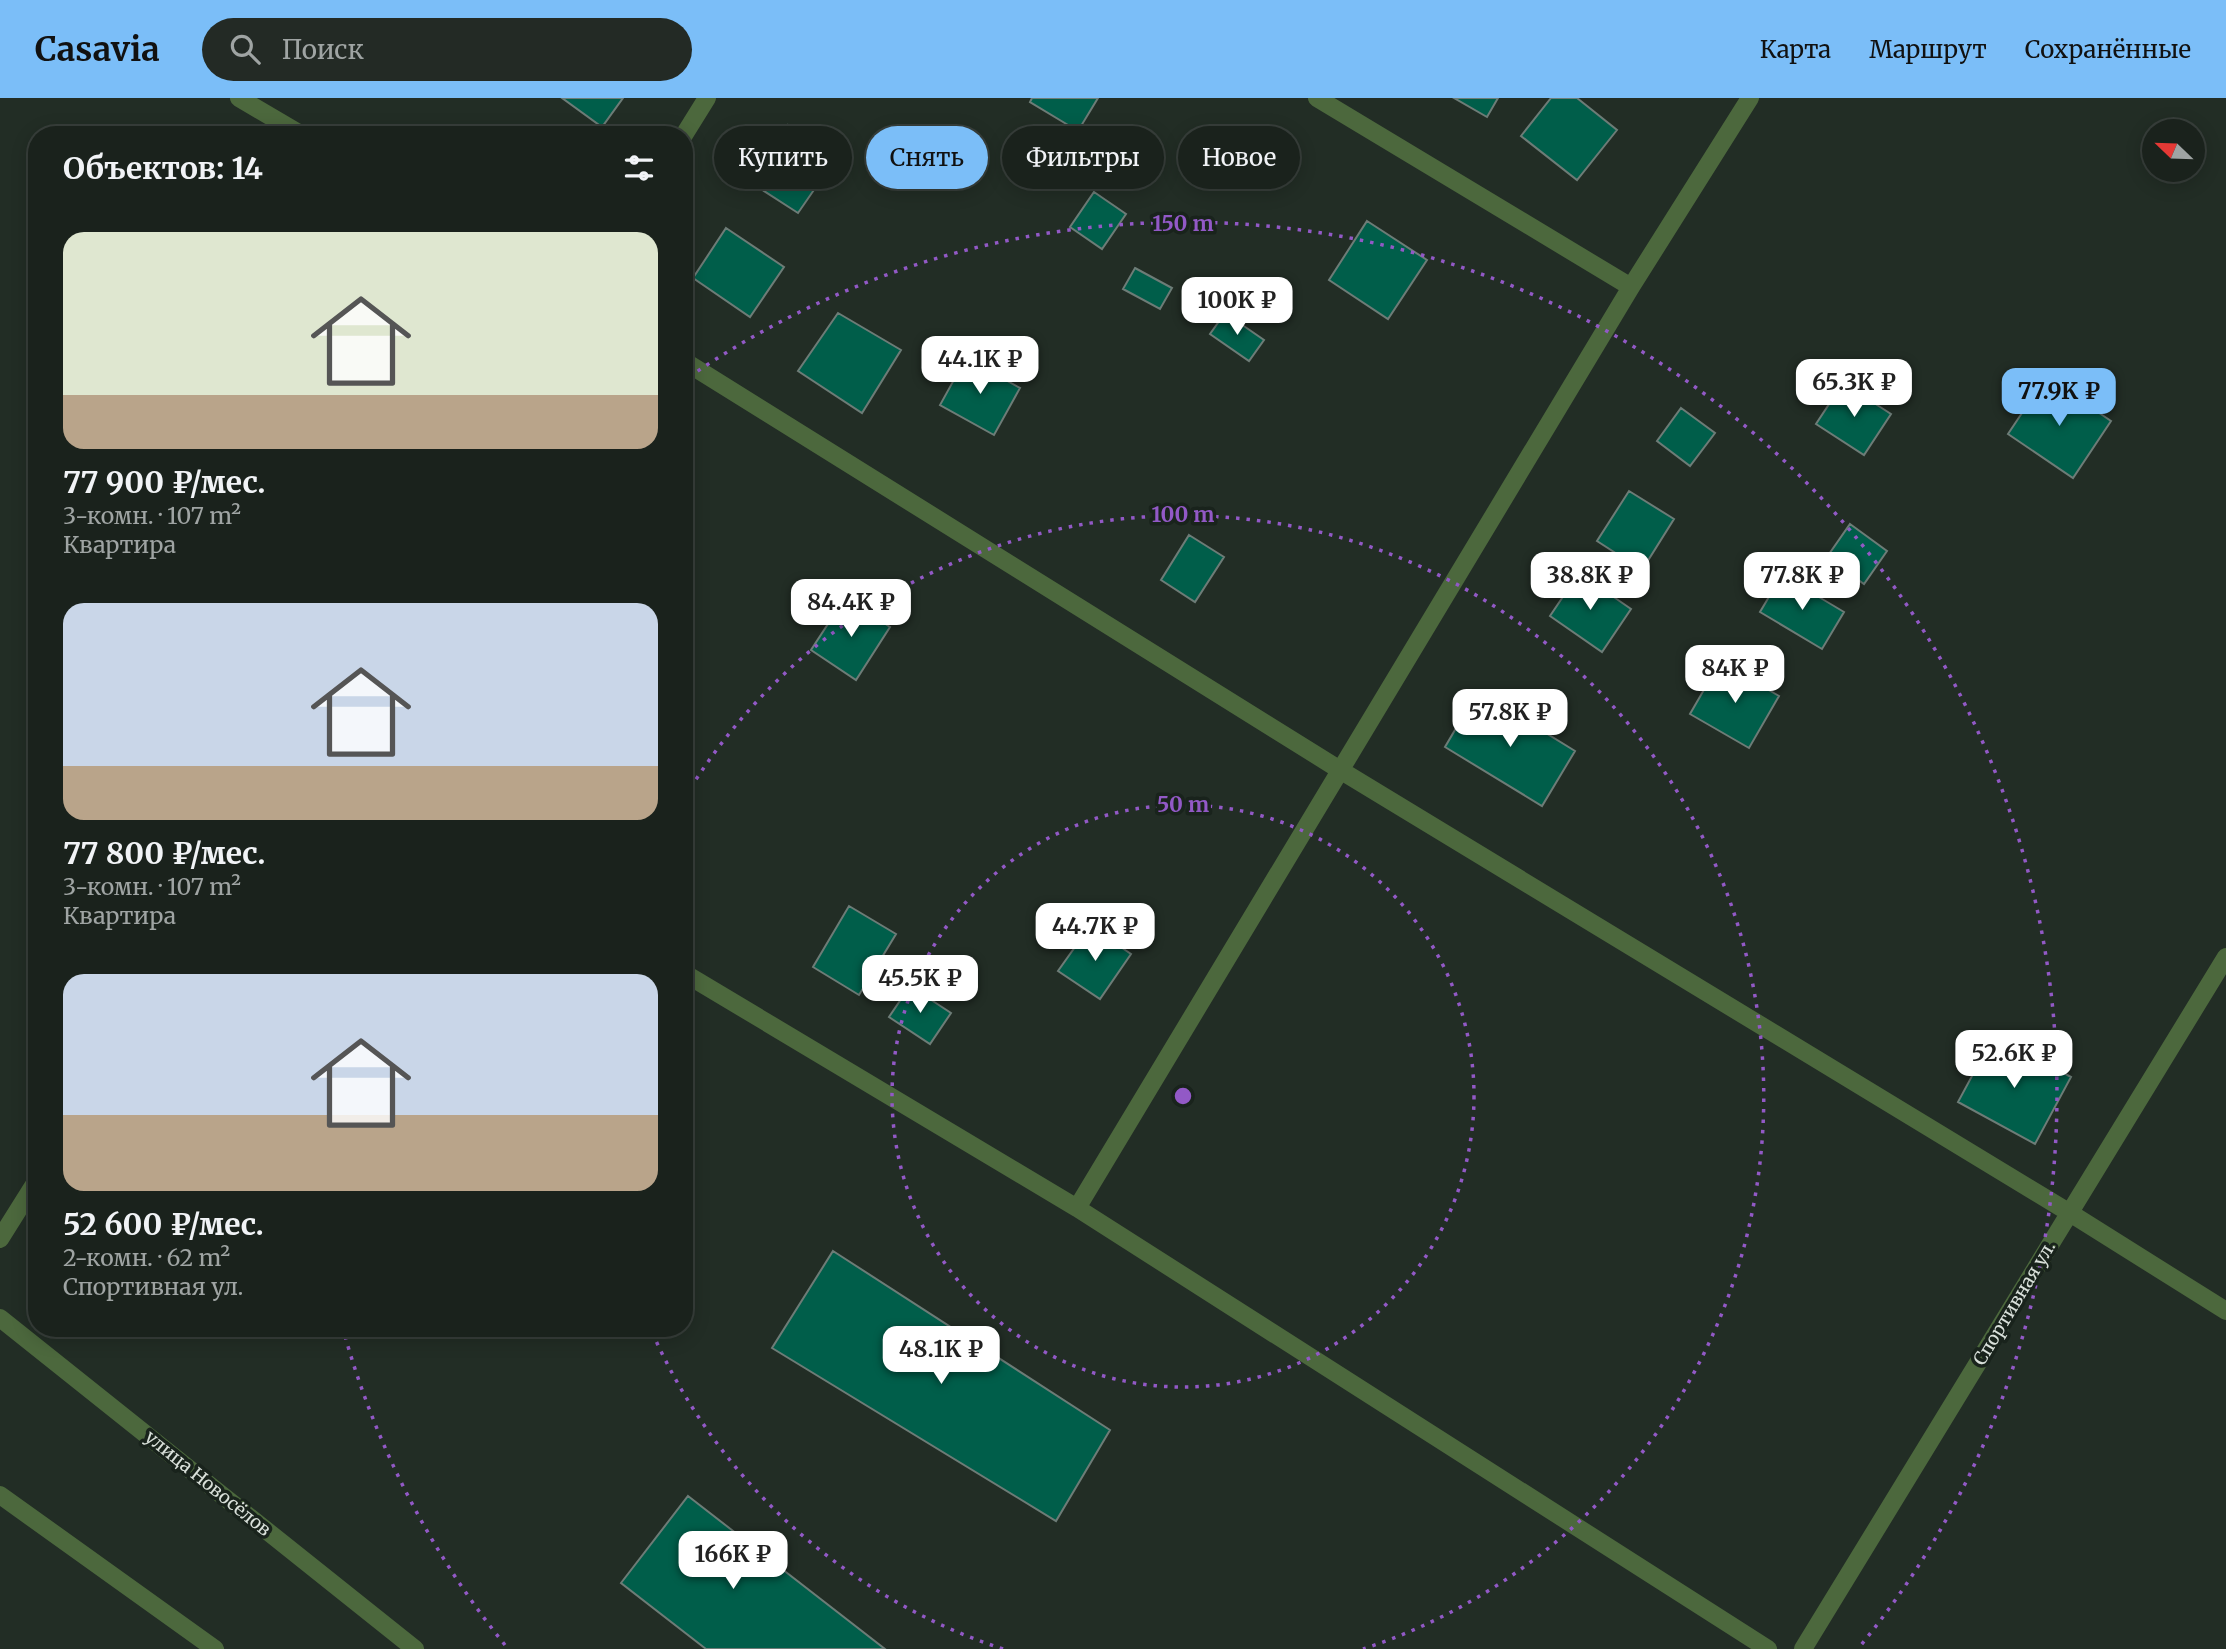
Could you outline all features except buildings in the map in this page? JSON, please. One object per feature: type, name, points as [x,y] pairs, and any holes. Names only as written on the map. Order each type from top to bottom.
[{"type":"street","points":[[239,98],[287,126]]},
{"type":"street","points":[[690,126],[707,98]]},
{"type":"street","points":[[1317,98],[1631,287]]},
{"type":"street","points":[[1077,1208],[1631,287],[1750,98]]},
{"type":"street","points":[[693,367],[1340,770],[2070,1213],[2226,1311]]},
{"type":"street","name":"Спортивная ул.","points":[[1802,1649],[2226,957]]},
{"type":"street","points":[[693,978],[1077,1208],[1768,1649]]},
{"type":"street","points":[[0,1239],[28,1194]]},
{"type":"street","name":"улица Новосёлов","points":[[0,1318],[415,1649]]},
{"type":"street","points":[[0,1495],[215,1649]]}]
